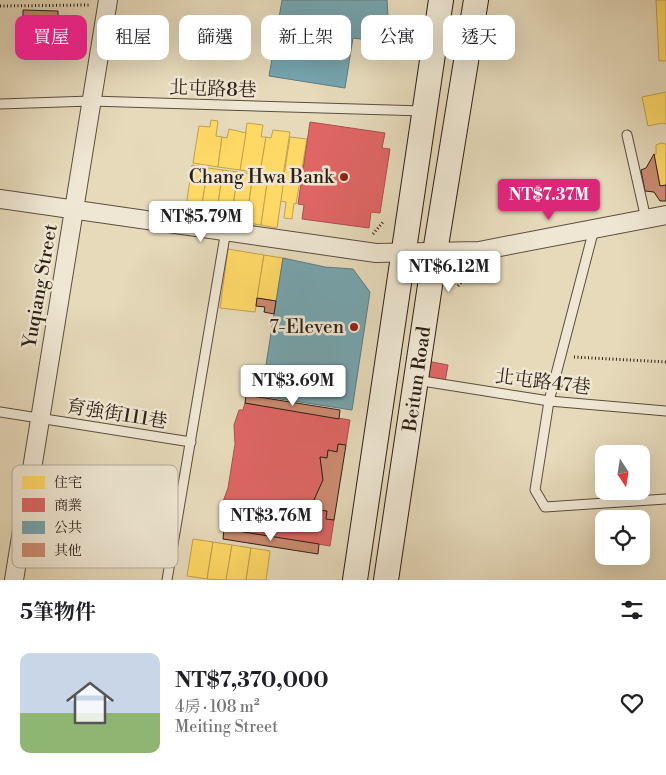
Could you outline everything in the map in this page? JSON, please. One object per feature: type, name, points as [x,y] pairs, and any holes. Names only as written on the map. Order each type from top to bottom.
[{"type":"main road","name":"Beitun Road","points":[[355,580],[441,0]]},
{"type":"main road","name":"Beitun Road","points":[[386,580],[435,252],[476,0]]},
{"type":"street","name":"Yuqiang Street","points":[[32,465],[108,0]]},
{"type":"street","points":[[0,199],[226,230],[366,253],[479,251],[666,215]]},
{"type":"lane","name":"北屯路8巷","points":[[0,104],[91,101],[424,111]]},
{"type":"lane","points":[[627,135],[646,219]]},
{"type":"lane","points":[[594,229],[550,401],[535,490],[545,507],[666,499]]},
{"type":"lane","points":[[178,517],[226,230]]},
{"type":"lane","name":"北屯路47巷","points":[[416,380],[550,401],[666,411]]},
{"type":"lane","name":"育強街111巷","points":[[0,412],[191,442]]},
{"type":"path","points":[[0,6],[89,5],[88,15]]},
{"type":"path","points":[[368,240],[384,221]]},
{"type":"path","points":[[458,286],[478,265]]},
{"type":"path","points":[[561,356],[666,362]]},
{"type":"building: 住宅","points":[[656,0],[666,0],[666,61],[659,61]]},
{"type":"building: 住宅","points":[[666,92],[666,124],[648,126],[642,97]]},
{"type":"building: 住宅","points":[[211,120],[218,121],[216,136],[222,137],[218,167],[193,163],[199,126],[210,127]]},
{"type":"building: 住宅","points":[[247,123],[263,125],[261,137],[266,137],[260,173],[240,170]]},
{"type":"building: 住宅","points":[[229,129],[246,133],[240,170],[218,167],[222,137],[227,138]]},
{"type":"building: 住宅","points":[[273,130],[290,132],[283,176],[260,173],[266,137],[271,138]]},
{"type":"building: 住宅","points":[[290,137],[307,139],[292,219],[284,218],[286,202],[280,201]]},
{"type":"building: 住宅","points":[[666,144],[666,185],[660,186],[654,154],[656,154],[656,145]]},
{"type":"building: 住宅","points":[[192,165],[208,168],[200,216],[185,214]]},
{"type":"building: 住宅","points":[[208,168],[223,170],[216,218],[200,216]]},
{"type":"building: 住宅","points":[[223,170],[238,172],[231,220],[216,218]]},
{"type":"building: 住宅","points":[[238,172],[253,174],[246,223],[231,220]]},
{"type":"building: 住宅","points":[[253,174],[268,177],[261,225],[246,223]]},
{"type":"building: 住宅","points":[[268,177],[284,179],[277,228],[261,225]]},
{"type":"building: 住宅","points":[[228,249],[264,255],[255,312],[220,308]]},
{"type":"building: 住宅","points":[[264,255],[283,258],[276,301],[257,298]]},
{"type":"building: 住宅","points":[[193,539],[213,542],[207,579],[187,576]]},
{"type":"building: 住宅","points":[[213,542],[232,545],[226,580],[207,579]]},
{"type":"building: 住宅","points":[[232,545],[251,548],[246,580],[226,580]]},
{"type":"building: 住宅","points":[[251,548],[270,551],[266,580],[246,580]]},
{"type":"building: 商業","name":"Chang Hwa Bank","points":[[310,122],[385,133],[382,148],[390,149],[380,213],[371,212],[369,228],[302,219],[304,205],[298,204]]},
{"type":"building: 商業","points":[[427,361],[448,365],[445,382],[424,380]]},
{"type":"building: 商業","points":[[245,403],[350,420],[346,445],[338,444],[337,452],[328,450],[327,458],[320,457],[323,480],[313,502],[320,503],[319,510],[327,511],[326,519],[334,520],[330,546],[224,529],[221,507],[228,488],[235,444],[234,425],[239,410],[243,410]]},
{"type":"building: 公共","points":[[282,0],[387,0],[388,15],[361,15],[361,39],[353,38],[351,50],[351,15],[279,15]]},
{"type":"building: 公共","points":[[272,60],[349,60],[345,88],[269,76]]},
{"type":"building: 公共","points":[[283,258],[325,267],[353,269],[370,292],[352,410],[261,396]]},
{"type":"building: 其他","points":[[23,10],[58,11],[58,15],[23,15]]},
{"type":"building: 其他","points":[[654,154],[660,186],[666,185],[666,201],[660,201],[654,192],[645,191],[641,170],[646,168]]},
{"type":"building: 其他","points":[[257,298],[276,301],[274,314],[264,312],[265,307],[256,306]]},
{"type":"building: 其他","points":[[244,382],[263,384],[261,396],[242,393]]},
{"type":"building: 其他","points":[[246,395],[340,410],[339,419],[245,403]]},
{"type":"building: 其他","points":[[338,444],[346,445],[334,520],[326,519],[327,511],[319,510],[320,503],[313,502],[323,480],[320,457],[327,458],[328,450],[337,452]]},
{"type":"building: 其他","points":[[224,529],[319,544],[318,554],[223,539]]},
{"type":"place","name":"Chang Hwa Bank","points":[[344,177]]},
{"type":"place","name":"7-Eleven","points":[[354,327]]}]
